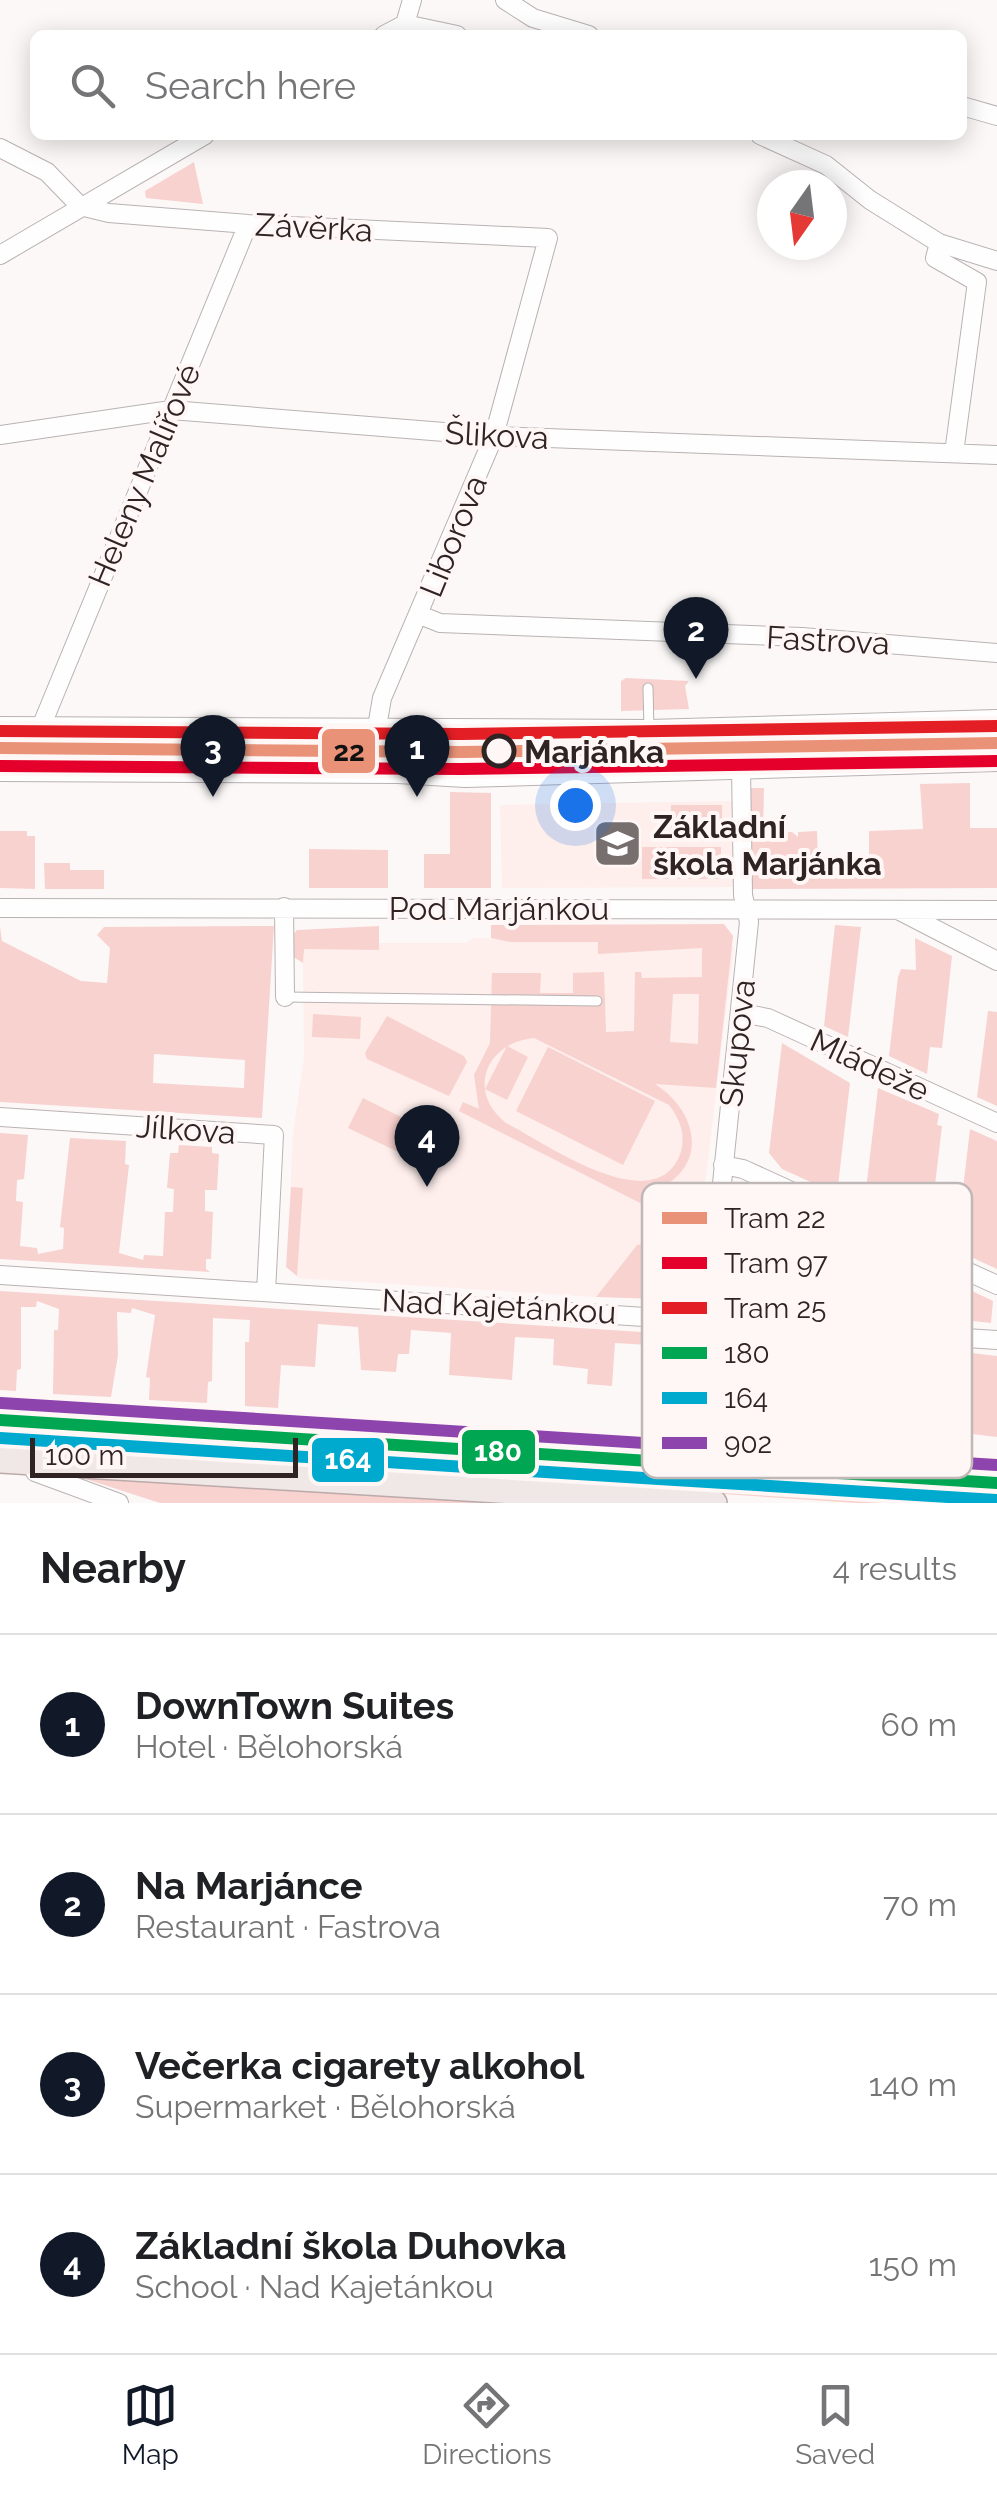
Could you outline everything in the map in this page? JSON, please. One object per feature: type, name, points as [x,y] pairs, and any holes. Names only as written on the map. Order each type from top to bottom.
[{"type":"main road","points":[[0,1420],[642,1461]]},
{"type":"main road","points":[[505,1453],[528,1469],[527,1479],[512,1492]]},
{"type":"main road","points":[[570,1495],[550,1479],[551,1469],[573,1457]]},
{"type":"main road","points":[[0,1460],[714,1503]]},
{"type":"main road","points":[[915,1478],[997,1483]]},
{"type":"street","points":[[405,24],[412,0]]},
{"type":"street","points":[[505,0],[533,18],[565,30]]},
{"type":"street","points":[[394,30],[405,24],[433,30]]},
{"type":"street","points":[[967,107],[997,116]]},
{"type":"street","points":[[0,255],[197,140]]},
{"type":"street","points":[[771,140],[826,165],[870,200],[939,243],[997,261]]},
{"type":"street","points":[[0,148],[47,172],[80,206]]},
{"type":"street","name":"Závěrka","points":[[80,206],[109,214],[248,224],[548,238]]},
{"type":"street","name":"Heleny Malířové","points":[[42,727],[248,224]]},
{"type":"street","name":"Liborova","points":[[369,773],[382,698],[494,436],[548,238]]},
{"type":"street","points":[[939,243],[935,258],[977,282],[954,453]]},
{"type":"street","name":"Šlikova","points":[[0,435],[171,410],[494,436],[997,455]]},
{"type":"street","name":"Fastrova","points":[[420,616],[440,623],[802,637],[997,654]]},
{"type":"street","points":[[0,727],[648,730],[997,720]]},
{"type":"street","points":[[0,771],[505,777],[997,761]]},
{"type":"street","name":"Skupova","points":[[721,1183],[742,1013],[747,909],[741,768]]},
{"type":"street","points":[[284,907],[285,997]]},
{"type":"street","name":"Pod Marjánkou","points":[[0,908],[997,910]]},
{"type":"street","points":[[897,910],[997,962]]},
{"type":"street","name":"Mládeže","points":[[742,1013],[768,1018],[997,1123]]},
{"type":"street","name":"Jílkova","points":[[0,1117],[274,1134],[266,1292]]},
{"type":"street","points":[[723,1165],[774,1183]]},
{"type":"street","points":[[972,1274],[997,1285]]},
{"type":"street","name":"Nad Kajetánkou","points":[[0,1275],[642,1315]]},
{"type":"street","name":"Nad Kajetánkou","points":[[972,1338],[997,1340]]},
{"type":"street","points":[[34,1472],[119,1503]]},
{"type":"lane","points":[[648,688],[648,730]]},
{"type":"lane","points":[[285,997],[597,1000]]},
{"type":"shaded area","points":[[194,162],[203,204],[146,198],[145,191]]},
{"type":"shaded area","points":[[621,681],[689,681],[685,686],[689,709],[621,711]]},
{"type":"shaded area","points":[[921,732],[922,756],[657,761],[656,745],[586,747],[586,739]]},
{"type":"shaded area","points":[[0,738],[347,738],[352,743],[352,764],[0,761]]},
{"type":"shaded area","points":[[970,783],[970,828],[997,828],[997,888],[750,889],[748,788],[764,788],[763,833],[792,832],[798,837],[798,832],[817,831],[818,862],[869,861],[869,831],[923,829],[920,784]]},
{"type":"shaded area","points":[[450,792],[491,793],[491,888],[424,888],[424,854],[450,854]]},
{"type":"shaded area","name":"Základní škola Marjánka","points":[[734,801],[733,887],[502,888],[500,805]]},
{"type":"shaded area","points":[[671,805],[722,805],[722,837],[671,836]]},
{"type":"shaded area","points":[[0,831],[27,831],[27,836],[35,836],[35,889],[0,888]]},
{"type":"shaded area","points":[[642,847],[721,847],[721,879],[642,879]]},
{"type":"shaded area","points":[[309,849],[388,850],[388,888],[309,888]]},
{"type":"shaded area","points":[[44,863],[70,863],[70,870],[104,870],[104,889],[45,889]]},
{"type":"shaded area","points":[[724,924],[733,936],[716,1088],[655,1084],[682,1111],[692,1143],[681,1172],[668,1183],[642,1183],[642,1204],[459,1111],[463,1102],[479,1109],[474,1075],[490,1043],[492,973],[541,973],[540,993],[573,993],[573,973],[604,972],[606,1032],[634,1031],[635,972],[641,972],[642,978],[702,977],[702,948],[598,954],[598,942],[510,942],[491,938],[491,925]],"holes":[[[673,994],[699,994],[698,1044],[670,1042]],[[534,1038],[669,1105],[683,1136],[679,1157],[665,1174],[646,1181],[622,1179],[570,1159],[506,1123],[487,1097],[487,1070],[504,1049]]]},
{"type":"shaded area","points":[[835,925],[861,927],[848,1037],[824,1026]]},
{"type":"shaded area","points":[[274,926],[262,1118],[0,1102],[0,927],[2,941],[81,981],[107,983],[110,948],[97,935],[104,927]],"holes":[[[154,1054],[245,1060],[244,1088],[153,1083]]]},
{"type":"shaded area","points":[[379,926],[379,950],[304,949],[303,963],[292,956],[291,937],[297,930]]},
{"type":"shaded area","points":[[474,938],[598,942],[598,953],[734,946],[705,1183],[642,1183],[642,1244],[637,1245],[596,1297],[298,1278],[287,1266],[293,1134],[304,1058],[303,949],[378,949],[379,943],[466,943]]},
{"type":"shaded area","points":[[915,938],[952,956],[942,1048],[930,1047],[927,1074],[889,1056],[898,977],[901,969],[916,970]]},
{"type":"shaded area","points":[[988,1011],[997,1012],[997,1106],[977,1097]]},
{"type":"shaded area","points":[[313,1014],[361,1017],[360,1039],[312,1037]]},
{"type":"shaded area","points":[[387,1016],[464,1056],[467,1062],[449,1096],[367,1059],[365,1053]]},
{"type":"shaded area","points":[[782,1043],[850,1083],[838,1183],[813,1183],[782,1169],[769,1153]]},
{"type":"shaded area","points":[[507,1046],[528,1057],[507,1100],[485,1089]]},
{"type":"shaded area","points":[[548,1047],[655,1101],[623,1165],[516,1111]]},
{"type":"shaded area","points":[[878,1088],[939,1114],[937,1125],[942,1126],[935,1183],[867,1183]]},
{"type":"shaded area","points":[[363,1098],[427,1130],[411,1158],[348,1128]]},
{"type":"shaded area","points":[[970,1129],[997,1141],[997,1269],[972,1258],[972,1183],[964,1183]]},
{"type":"shaded area","points":[[0,1133],[28,1135],[24,1179],[17,1180],[16,1201],[23,1202],[20,1246],[37,1248],[38,1254],[63,1249],[64,1228],[60,1227],[70,1138],[126,1141],[125,1164],[129,1165],[119,1253],[143,1260],[144,1255],[163,1256],[165,1212],[173,1212],[174,1189],[167,1188],[170,1153],[178,1153],[179,1145],[212,1147],[212,1153],[219,1154],[217,1190],[205,1190],[205,1211],[213,1212],[211,1259],[206,1259],[210,1272],[0,1259]]},
{"type":"shaded area","points":[[291,1187],[303,1188],[297,1276],[286,1267]]},
{"type":"shaded area","points":[[642,1244],[642,1298],[596,1297],[637,1245]]},
{"type":"shaded area","points":[[0,1291],[642,1332],[642,1345],[615,1343],[612,1386],[587,1384],[588,1369],[553,1365],[554,1339],[515,1337],[512,1380],[449,1375],[451,1333],[411,1330],[409,1354],[398,1354],[396,1372],[361,1370],[358,1327],[318,1324],[315,1367],[281,1365],[278,1408],[245,1406],[245,1342],[249,1342],[250,1320],[213,1318],[212,1381],[208,1382],[207,1403],[149,1400],[150,1378],[146,1377],[155,1315],[132,1308],[131,1313],[117,1312],[118,1355],[111,1397],[53,1394],[54,1330],[58,1330],[59,1309],[37,1301],[36,1307],[21,1307],[21,1369],[17,1370],[16,1391],[0,1390]]},
{"type":"shaded area","points":[[972,1291],[993,1301],[991,1323],[972,1321]]},
{"type":"shaded area","points":[[972,1353],[997,1356],[997,1437],[972,1434]]},
{"type":"shaded area","points":[[0,1430],[506,1463],[515,1469],[514,1476],[0,1450]]},
{"type":"shaded area","points":[[568,1468],[642,1472],[642,1478],[695,1478],[694,1492],[570,1483]]},
{"type":"shaded area","points":[[67,1473],[530,1503],[160,1503]]},
{"type":"shaded area","points":[[709,1478],[724,1478],[997,1496],[997,1503],[856,1503],[707,1493]]},
{"type":"tram line","name":"25","points":[[0,731],[462,734],[997,726]]},
{"type":"tram line","name":"22","points":[[0,748],[462,752],[997,743]]},
{"type":"tram line","name":"97","points":[[0,766],[462,769],[997,761]]},
{"type":"transit line","name":"902","points":[[1,1403],[642,1443]]},
{"type":"transit line","name":"180","points":[[0,1420],[642,1461]]},
{"type":"transit line","name":"164","points":[[0,1438],[642,1478]]},
{"type":"transit line","name":"902","points":[[972,1463],[997,1465]]},
{"type":"transit line","name":"164","points":[[643,1478],[996,1500]]},
{"type":"transit line","name":"180","points":[[918,1478],[997,1483]]},
{"type":"place","name":"Na Marjánce","points":[[696,679]]},
{"type":"place","name":"Marjánka","points":[[499,751]]},
{"type":"place","name":"Večerka cigarety alkohol","points":[[213,797]]},
{"type":"place","name":"DownTown Suites","points":[[417,797]]},
{"type":"place","name":"Základní škola Marjánka","points":[[618,844]]},
{"type":"place","name":"Základní škola Duhovka","points":[[427,1187]]}]
